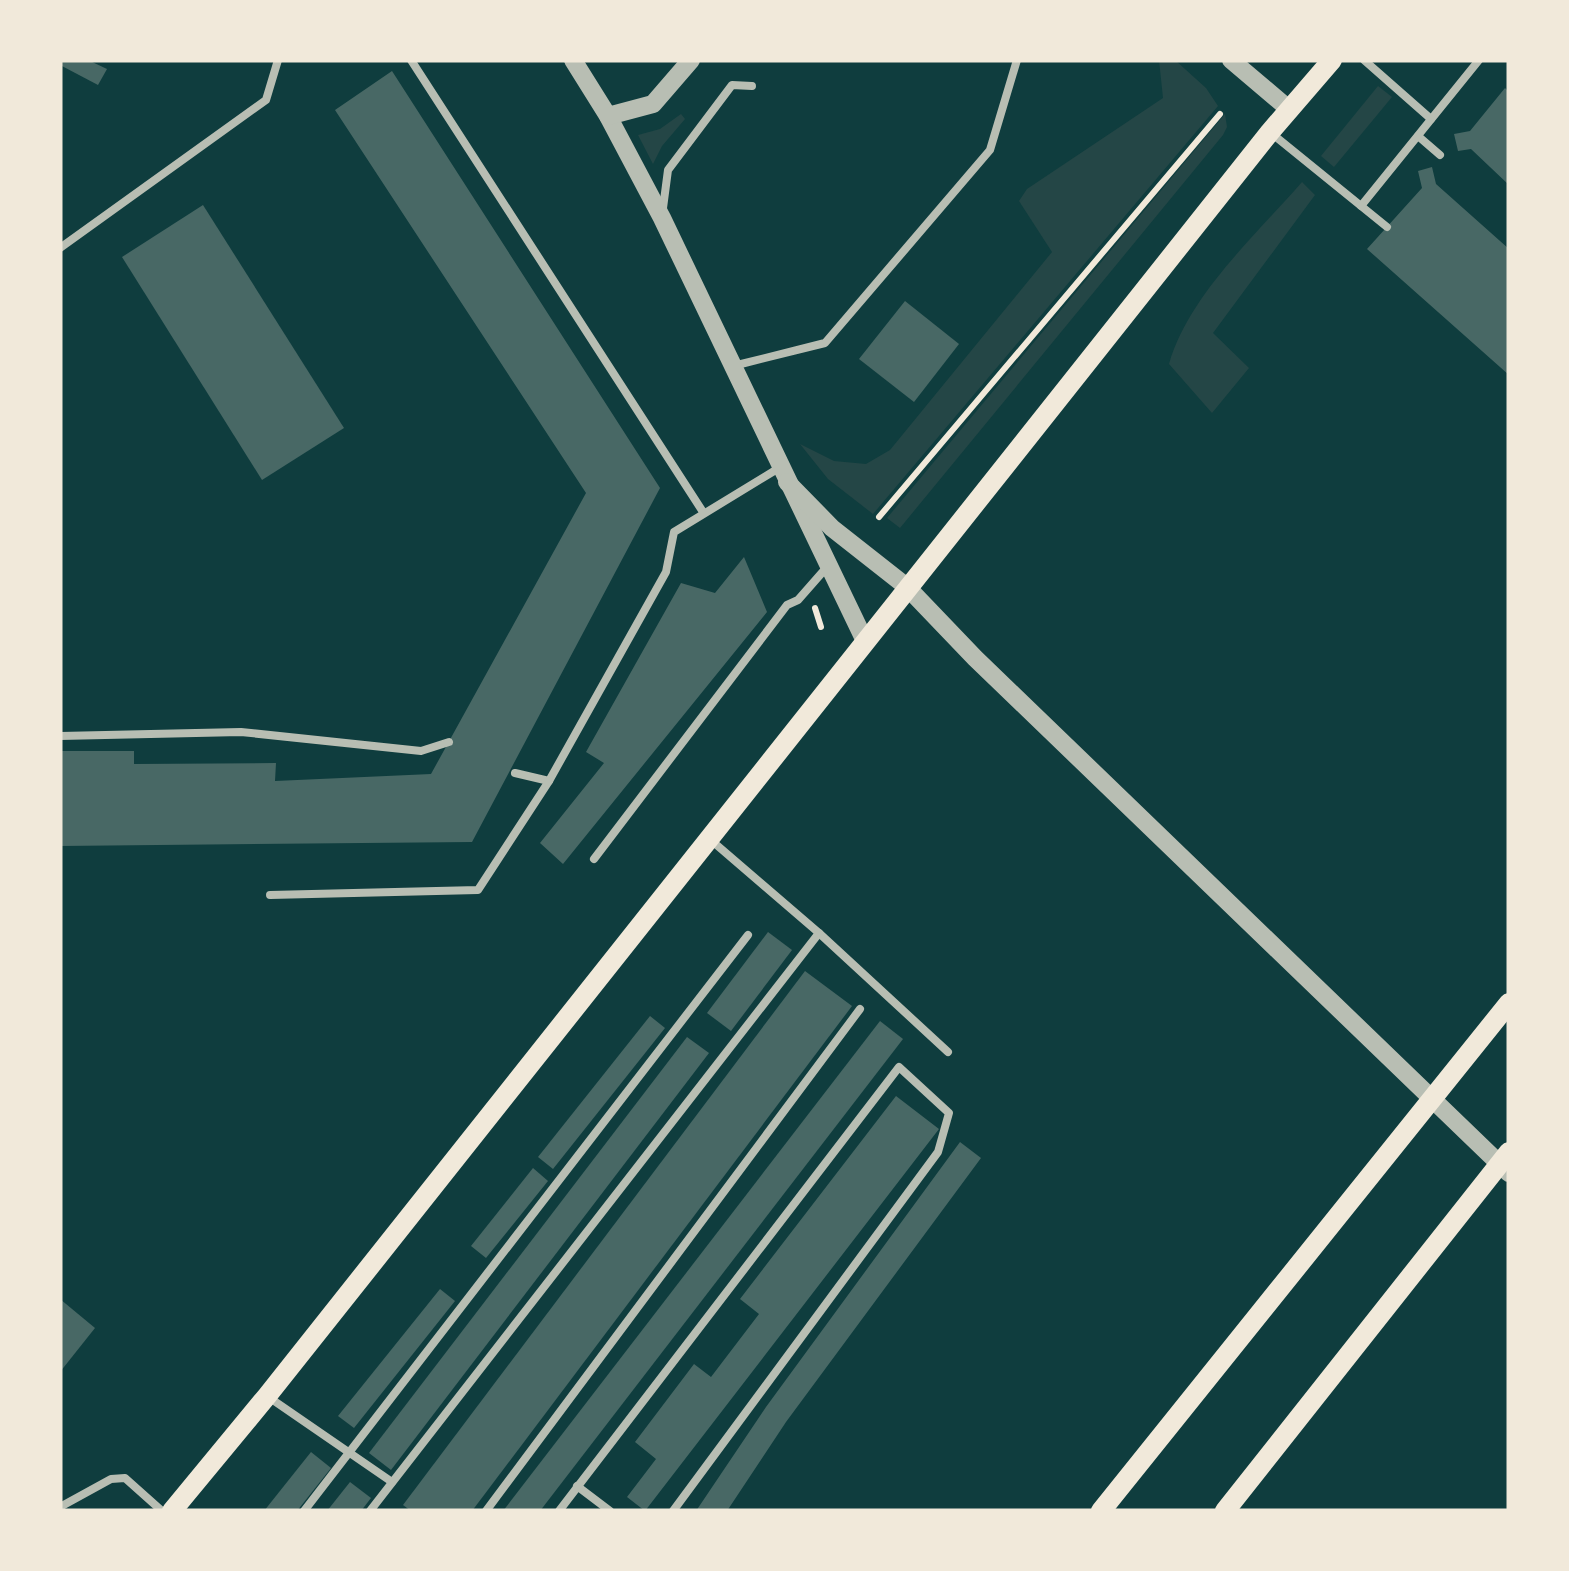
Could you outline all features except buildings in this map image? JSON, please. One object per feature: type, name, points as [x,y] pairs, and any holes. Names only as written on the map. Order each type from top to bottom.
[{"type":"main road","points":[[172,1511],[907,586],[1332,60]]},
{"type":"main road","points":[[1101,1511],[1509,1004]]},
{"type":"main road","points":[[1225,1511],[1506,1163]]},
{"type":"street","points":[[573,60],[608,116],[662,218],[865,641]]},
{"type":"street","points":[[608,116],[653,104],[691,60]]},
{"type":"street","points":[[1231,60],[1290,110]]},
{"type":"street","points":[[783,475],[832,528],[907,586],[989,671],[1506,1163]]},
{"type":"lane","points":[[60,248],[266,100],[278,60]]},
{"type":"lane","points":[[411,60],[703,512]]},
{"type":"lane","points":[[733,366],[826,342],[990,150],[1017,60]]},
{"type":"lane","points":[[1364,60],[1431,119]]},
{"type":"lane","points":[[1361,206],[1480,60]]},
{"type":"lane","points":[[662,218],[668,170],[732,85],[752,86]]},
{"type":"lane","points":[[1270,132],[1387,227]]},
{"type":"lane","points":[[1418,136],[1440,155]]},
{"type":"lane","points":[[270,895],[478,890],[549,781],[666,572],[674,532],[703,512],[783,475]]},
{"type":"lane","points":[[594,859],[786,604],[798,600],[827,566]]},
{"type":"lane","points":[[60,736],[241,732],[421,752],[449,742]]},
{"type":"lane","points":[[515,772],[549,781]]},
{"type":"lane","points":[[708,838],[948,1052]]},
{"type":"lane","points":[[386,1511],[373,1507],[819,933]]},
{"type":"lane","points":[[304,1511],[748,936]]},
{"type":"lane","points":[[486,1511],[860,1009]]},
{"type":"lane","points":[[559,1511],[899,1067],[949,1113],[938,1152],[673,1511]]},
{"type":"lane","points":[[267,1396],[392,1482]]},
{"type":"lane","points":[[60,1508],[111,1478],[125,1478],[162,1511]]},
{"type":"lane","points":[[577,1486],[610,1511]]},
{"type":"path","points":[[879,517],[1220,114]]},
{"type":"shaded area","points":[[1159,60],[1175,60],[1206,88],[1218,106],[873,514],[828,479],[800,444],[834,461],[866,464],[890,450],[1052,252],[1019,201],[1027,189],[1163,98]]},
{"type":"shaded area","points":[[1378,86],[1392,97],[1334,167],[1321,156]]},
{"type":"shaded area","points":[[681,114],[685,119],[662,146],[653,164],[638,135],[660,129]]},
{"type":"shaded area","points":[[1225,114],[1227,127],[1223,135],[900,528],[887,518]]},
{"type":"shaded area","points":[[1302,182],[1315,195],[1213,333],[1249,368],[1212,413],[1169,364],[1207,290]]}]
